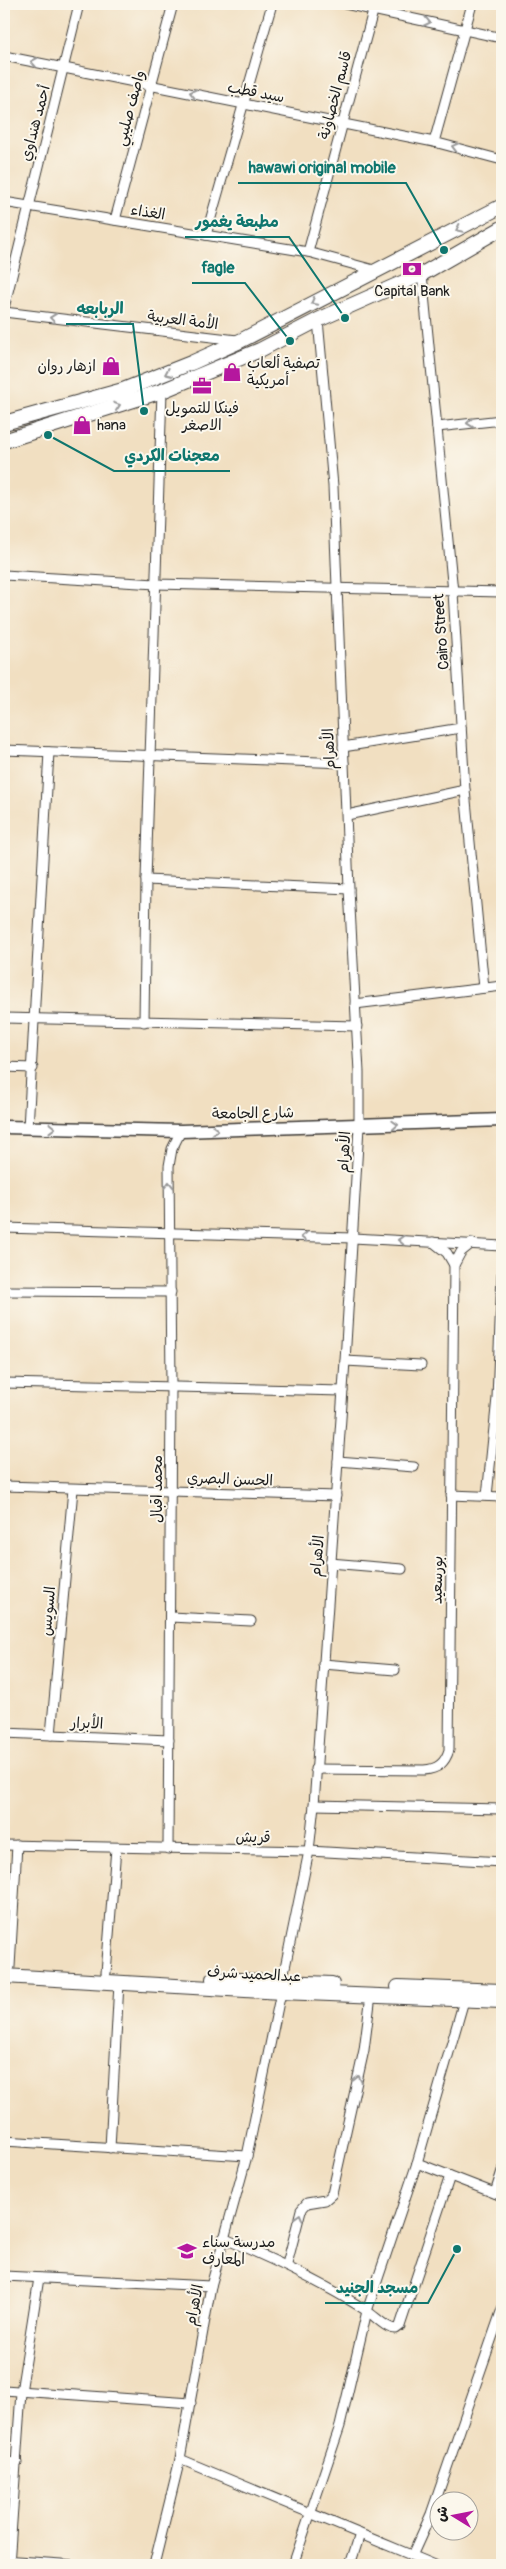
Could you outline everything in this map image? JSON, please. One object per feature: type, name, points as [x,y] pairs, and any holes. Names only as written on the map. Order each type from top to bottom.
[{"type":"main road","points":[[5,422],[143,383],[240,340],[502,206]]},
{"type":"main road","points":[[4,441],[162,391],[260,350],[318,320],[422,274],[502,228]]},
{"type":"main road","name":"شارع الجامعة","points":[[4,1127],[181,1131],[359,1127],[502,1120]]},
{"type":"main road","name":"عبدالحميد شرف","points":[[6,1970],[106,1972],[371,1995],[466,1994],[502,1990]]},
{"type":"main road","name":"عبدالحميد شرف","points":[[6,1970],[119,1982],[466,1994],[502,2001]]},
{"type":"street","name":"أحمد هنداوي","points":[[4,310],[79,4]]},
{"type":"street","name":"واصف صليبي","points":[[115,220],[174,4]]},
{"type":"street","points":[[206,235],[272,4]]},
{"type":"street","points":[[346,4],[374,7],[502,38]]},
{"type":"street","points":[[434,142],[472,4]]},
{"type":"street","name":"قاسم الخصاونة","points":[[308,252],[341,123],[374,7]]},
{"type":"street","name":"سيد قطب","points":[[4,56],[434,142],[502,160]]},
{"type":"street","name":"الغذاء","points":[[4,202],[308,252],[374,270]]},
{"type":"street","name":"Cairo Street","points":[[422,274],[453,592],[465,790],[484,988]]},
{"type":"street","name":"الأمة العربية","points":[[4,310],[240,340]]},
{"type":"street","name":"الأهرام","points":[[154,2565],[180,2459],[212,2286],[223,2238],[247,2156],[309,1852],[314,1805],[315,1769],[345,1361],[359,1127],[357,1026],[342,747],[333,486],[318,320]]},
{"type":"street","points":[[144,1022],[146,880],[162,391]]},
{"type":"street","points":[[437,427],[502,420]]},
{"type":"street","points":[[4,575],[156,584],[502,592]]},
{"type":"street","points":[[342,747],[461,728]]},
{"type":"street","points":[[4,750],[344,762]]},
{"type":"street","points":[[28,1128],[49,752]]},
{"type":"street","points":[[347,815],[465,790]]},
{"type":"street","points":[[146,880],[349,889]]},
{"type":"street","points":[[355,1004],[502,986]]},
{"type":"street","points":[[4,1018],[357,1026]]},
{"type":"street","points":[[4,1067],[32,1068]]},
{"type":"street","name":"محمد اقبال","points":[[168,1849],[171,1491],[169,1166],[172,1149],[181,1131]]},
{"type":"street","points":[[4,1228],[353,1238],[502,1246]]},
{"type":"street","points":[[429,1241],[442,1248],[454,1266],[461,1252],[472,1244]]},
{"type":"street","name":"بورسعيد","points":[[315,1769],[424,1770],[439,1766],[446,1759],[448,1750],[454,1266]]},
{"type":"street","points":[[487,1496],[497,1398],[502,1274]]},
{"type":"street","points":[[4,1291],[171,1292]]},
{"type":"street","points":[[345,1361],[421,1365]]},
{"type":"street","points":[[4,1383],[343,1391]]},
{"type":"street","points":[[338,1461],[414,1467]]},
{"type":"street","name":"الحسن البصري","points":[[4,1486],[336,1496]]},
{"type":"street","name":"السويس","points":[[51,1735],[73,1489]]},
{"type":"street","points":[[451,1495],[502,1497]]},
{"type":"street","points":[[330,1563],[402,1569]]},
{"type":"street","points":[[170,1618],[251,1621]]},
{"type":"street","points":[[323,1664],[396,1670]]},
{"type":"street","name":"الأبرار","points":[[4,1734],[169,1740]]},
{"type":"street","points":[[314,1805],[502,1809]]},
{"type":"street","name":"قريش","points":[[4,1845],[309,1852],[502,1862]]},
{"type":"street","points":[[6,1970],[17,1845]]},
{"type":"street","points":[[106,1972],[116,1848]]},
{"type":"street","points":[[110,2148],[119,1982]]},
{"type":"street","points":[[293,2565],[342,2418],[367,2311],[417,2163],[466,1994]]},
{"type":"street","points":[[286,2264],[301,2210],[307,2203],[325,2200],[332,2194],[364,2050],[371,1995]]},
{"type":"street","points":[[4,2141],[247,2156]]},
{"type":"street","points":[[417,2163],[499,2195],[502,2171]]},
{"type":"street","points":[[223,2238],[286,2264],[367,2311],[390,2328],[396,2329],[400,2326],[450,2176]]},
{"type":"street","points":[[4,2276],[212,2286]]},
{"type":"street","points":[[39,2278],[21,2392],[17,2463],[7,2562],[75,2565]]},
{"type":"street","points":[[412,2556],[431,2514],[502,2309]]},
{"type":"street","points":[[4,2390],[191,2403]]},
{"type":"street","points":[[180,2459],[435,2565]]},
{"type":"street","points":[[4,2462],[17,2463]]},
{"type":"street","points":[[350,2565],[360,2534]]},
{"type":"place","name":"hawawi original mobile","points":[[444,250]]},
{"type":"place","name":"Capital Bank","points":[[412,269]]},
{"type":"place","name":"مطبعة يغمور","points":[[345,318]]},
{"type":"place","name":"fagle","points":[[290,341]]},
{"type":"place","name":"ازهار روان","points":[[111,366]]},
{"type":"place","name":"تصفية ألعاب أمريكية","points":[[232,372]]},
{"type":"place","name":"فينكا للتمويل الاصغر","points":[[202,386]]},
{"type":"place","name":"الربابعه","points":[[144,411]]},
{"type":"place","name":"hana","points":[[82,425]]},
{"type":"place","name":"معجنات الكردي","points":[[48,435]]},
{"type":"place","name":"مسجد الجنيد","points":[[457,2249]]},
{"type":"place","name":"مدرسة سناء المعارف","points":[[187,2251]]}]
